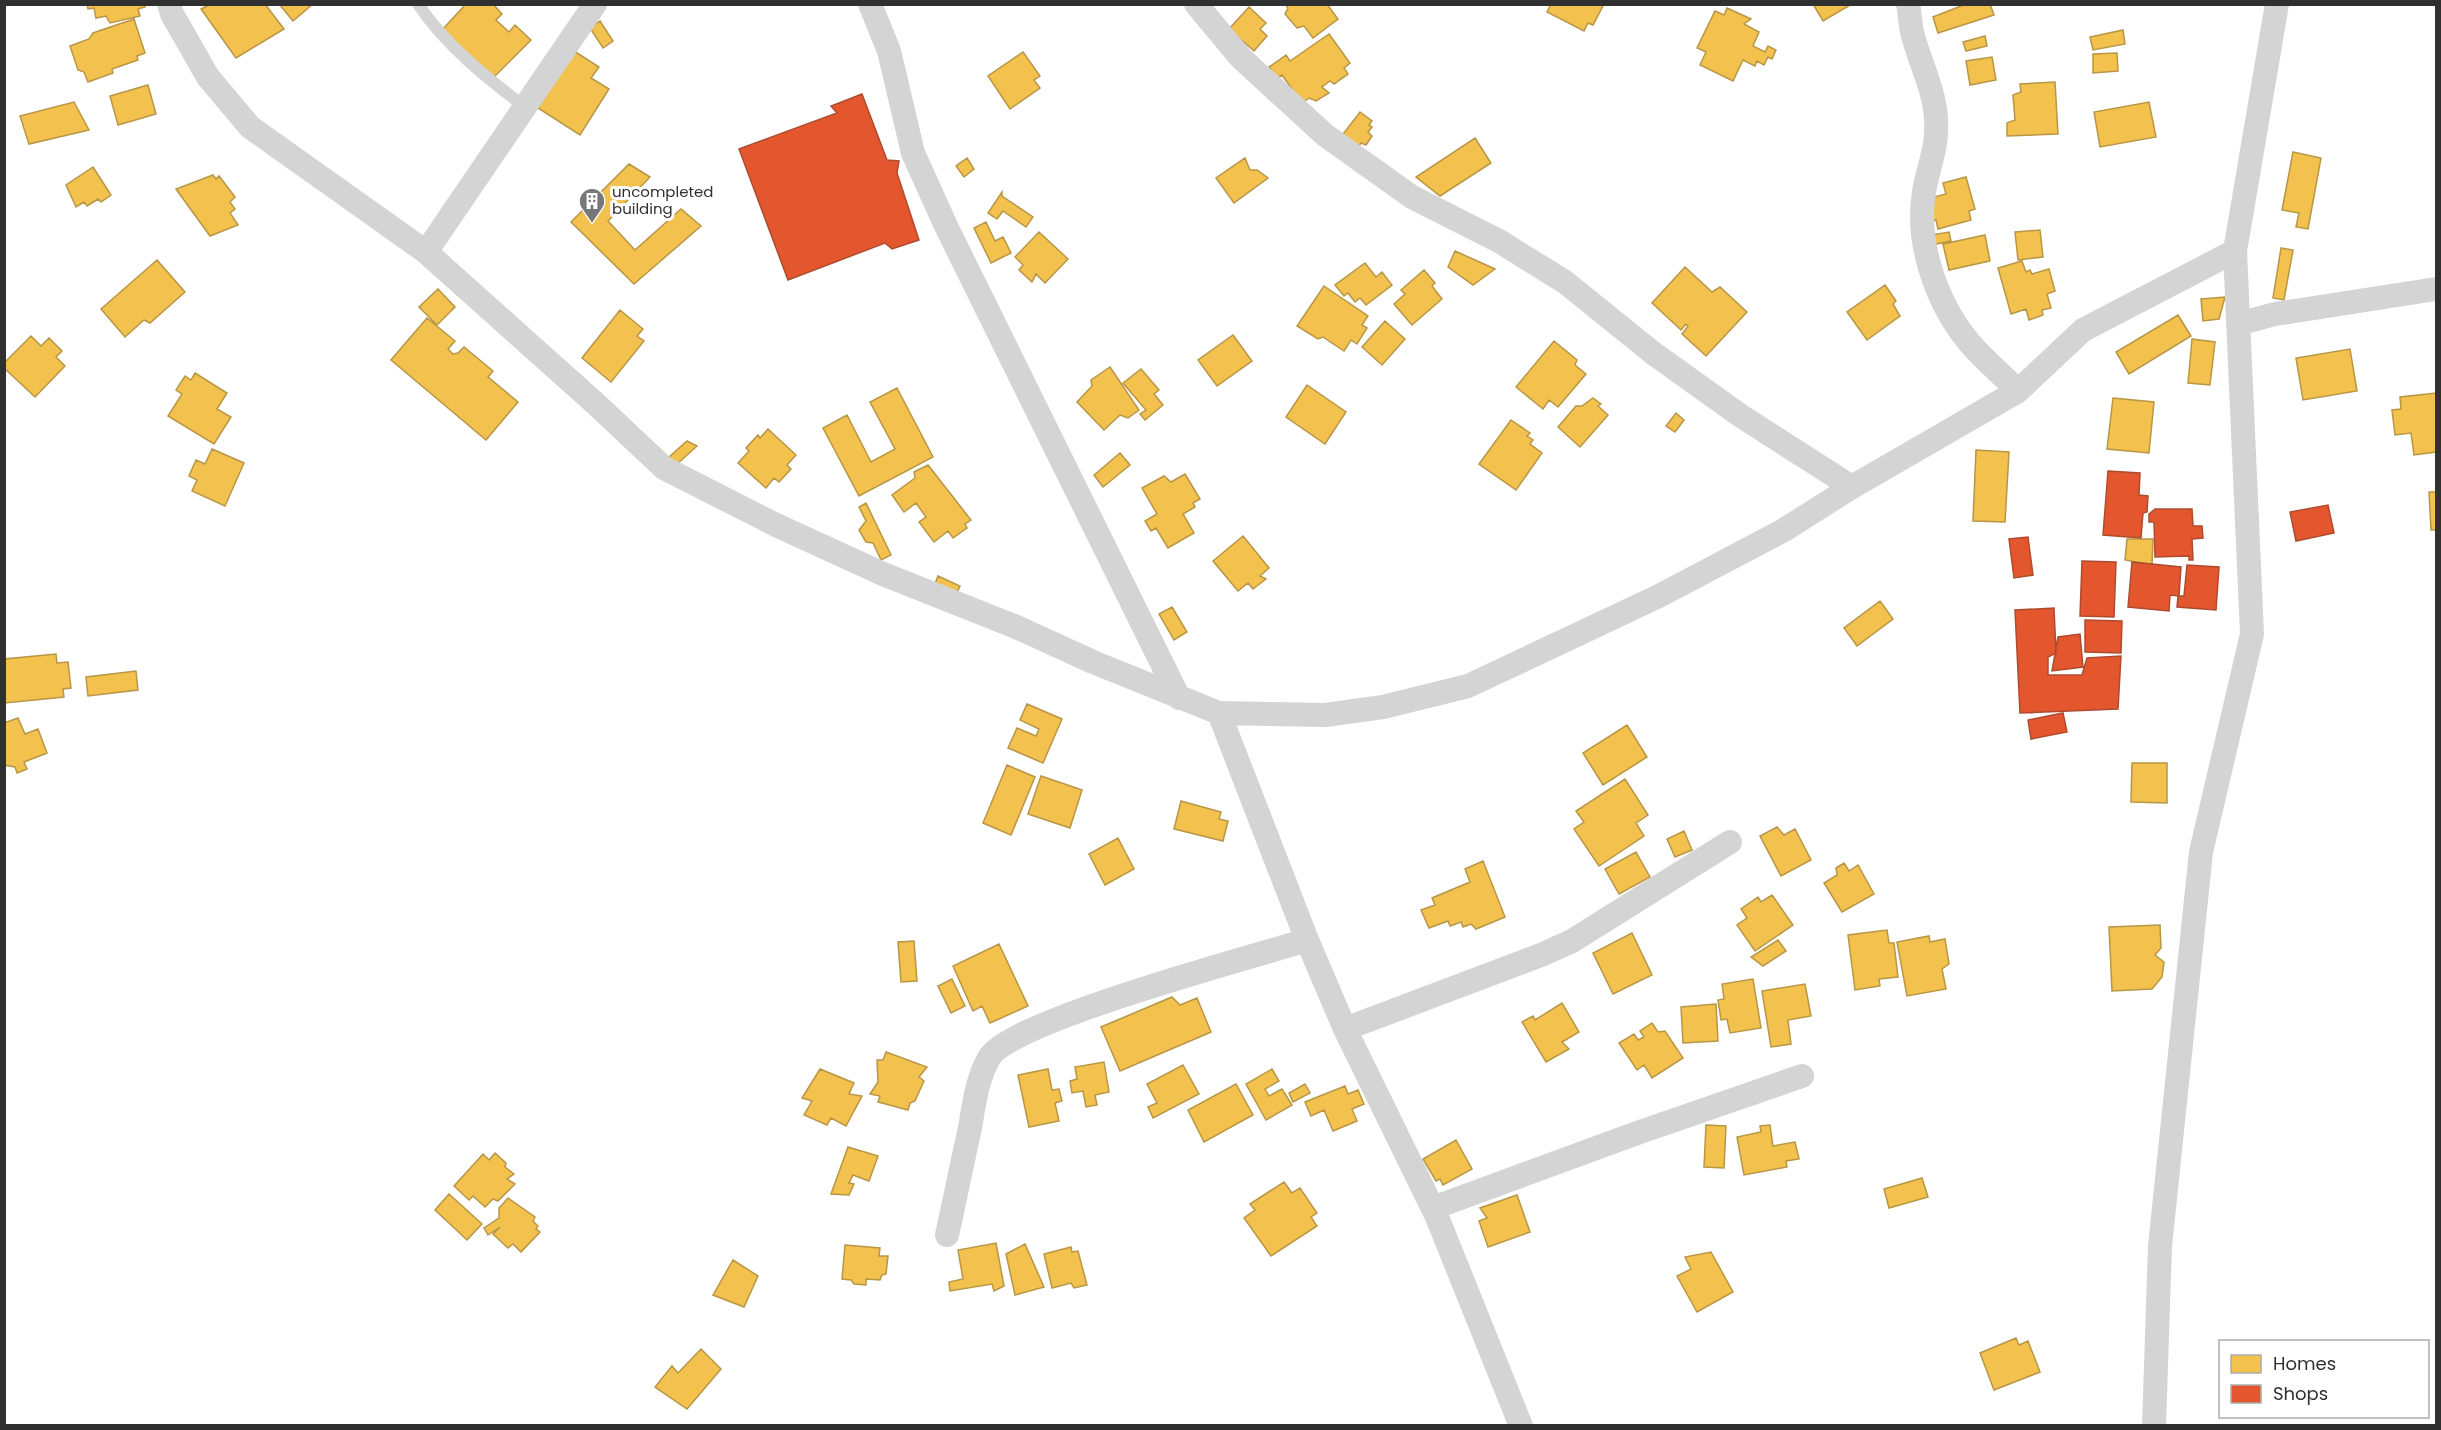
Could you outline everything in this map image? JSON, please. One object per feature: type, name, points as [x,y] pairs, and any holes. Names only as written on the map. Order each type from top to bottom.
[{"type":"street","points":[[169,4],[208,77],[250,127],[426,252],[664,468],[776,525],[883,574],[1014,626],[1179,698],[1219,713],[1325,715],[1383,707],[1468,686],[1657,597],[1784,530],[1852,487],[2018,391],[2083,330],[2235,251]]},
{"type":"street","points":[[426,252],[595,4]]},
{"type":"street","points":[[870,4],[889,51],[913,153],[946,226],[1179,698]]},
{"type":"street","points":[[1196,4],[1241,58],[1325,135],[1412,197],[1499,241],[1565,282],[1653,353],[1723,403],[1852,487]]},
{"type":"street","points":[[1908,4],[1912,32],[1927,78],[1936,119],[1935,154],[1924,193],[1923,233],[1930,268],[1948,312],[1974,348],[2018,391]]},
{"type":"street","points":[[2154,1425],[2160,1246],[2201,852],[2252,634],[2235,251],[2277,4]]},
{"type":"street","points":[[2238,324],[2275,314],[2436,289]]},
{"type":"street","points":[[1219,713],[1307,940],[1345,1029],[1433,1208],[1521,1425]]},
{"type":"street","points":[[1345,1029],[1541,955],[1572,941],[1730,842]]},
{"type":"street","points":[[947,1235],[979,1083],[990,1056],[1005,1042],[1032,1029],[1156,985],[1307,940]]},
{"type":"street","points":[[1433,1208],[1802,1076]]},
{"type":"lane","points":[[418,4],[429,22],[484,75],[525,107]]},
{"type":"building: Homes","points":[[87,4],[145,4],[145,7],[138,9],[140,16],[110,23],[106,16],[96,18],[94,8],[88,9]]},
{"type":"building: Homes","points":[[211,4],[265,4],[284,29],[236,58],[201,9]]},
{"type":"building: Homes","points":[[279,4],[313,4],[293,21]]},
{"type":"building: Homes","points":[[466,4],[493,4],[502,14],[496,20],[509,32],[515,25],[531,40],[492,79],[442,30]]},
{"type":"building: Homes","points":[[1285,4],[1327,4],[1338,19],[1313,38],[1304,26],[1297,28],[1285,14],[1288,8]]},
{"type":"building: Homes","points":[[1551,4],[1604,4],[1593,25],[1588,23],[1584,31],[1547,12]]},
{"type":"building: Homes","points":[[1813,4],[1852,4],[1823,21]]},
{"type":"building: Homes","points":[[1966,4],[1990,4],[1994,15],[1938,33],[1933,17]]},
{"type":"building: Homes","points":[[1249,7],[1266,23],[1260,29],[1267,36],[1254,51],[1229,29]]},
{"type":"building: Homes","points":[[1727,8],[1751,19],[1744,24],[1759,32],[1753,46],[1765,52],[1768,46],[1776,50],[1772,59],[1768,57],[1764,65],[1757,61],[1755,66],[1743,60],[1733,81],[1700,65],[1706,52],[1697,48],[1715,11],[1724,15]]},
{"type":"building: Homes","points":[[134,19],[145,53],[137,56],[138,60],[112,69],[113,73],[88,82],[84,72],[78,70],[70,46],[89,39],[93,33]]},
{"type":"building: Homes","points":[[600,21],[613,41],[603,48],[590,28]]},
{"type":"building: Homes","points":[[2123,30],[2125,44],[2093,50],[2090,37]]},
{"type":"building: Homes","points":[[1329,34],[1350,63],[1344,68],[1348,74],[1334,84],[1330,81],[1322,87],[1329,93],[1316,101],[1309,98],[1302,103],[1282,75],[1277,78],[1269,67],[1286,55],[1290,61]]},
{"type":"building: Homes","points":[[1985,36],[1987,46],[1966,51],[1963,42]]},
{"type":"building: Homes","points":[[574,51],[599,67],[591,78],[609,89],[580,135],[538,108]]},
{"type":"building: Homes","points":[[1023,52],[1040,76],[1034,80],[1040,88],[1010,109],[988,76]]},
{"type":"building: Homes","points":[[2117,53],[2118,71],[2093,73],[2093,54]]},
{"type":"building: Homes","points":[[1992,57],[1996,80],[1970,85],[1966,61]]},
{"type":"building: Homes","points":[[2055,82],[2058,134],[2007,136],[2007,123],[2015,120],[2013,95],[2021,92],[2020,84]]},
{"type":"building: Homes","points":[[148,85],[156,114],[118,125],[110,96]]},
{"type":"building: Homes","points":[[74,102],[89,130],[29,144],[20,116]]},
{"type":"building: Homes","points":[[2149,102],[2156,137],[2100,147],[2094,112]]},
{"type":"building: Homes","points":[[1360,112],[1372,121],[1369,125],[1372,127],[1368,132],[1372,136],[1366,145],[1361,143],[1356,150],[1340,138]]},
{"type":"building: Homes","points":[[1475,138],[1491,163],[1440,196],[1416,177]]},
{"type":"building: Homes","points":[[2293,152],[2321,158],[2308,229],[2296,227],[2299,213],[2282,210]]},
{"type":"building: Homes","points":[[967,158],[974,169],[964,177],[956,166]]},
{"type":"building: Homes","points":[[1245,158],[1250,170],[1257,170],[1268,178],[1234,203],[1216,178]]},
{"type":"building: Homes","name":"uncompleted building","points":[[629,164],[650,177],[608,221],[635,250],[681,209],[701,226],[634,284],[571,222]]},
{"type":"building: Homes","points":[[93,167],[111,195],[101,202],[98,199],[87,206],[84,202],[76,207],[66,185]]},
{"type":"building: Homes","points":[[213,175],[216,179],[219,176],[235,197],[230,202],[235,209],[230,213],[238,225],[210,236],[176,189]]},
{"type":"building: Homes","points":[[1966,177],[1975,209],[1969,211],[1971,220],[1938,229],[1936,220],[1928,222],[1926,199],[1946,194],[1943,183]]},
{"type":"building: Homes","points":[[1002,192],[1002,196],[1033,217],[1026,227],[1003,211],[997,219],[988,213]]},
{"type":"building: Homes","points":[[986,222],[995,241],[1003,237],[1011,253],[991,263],[974,228]]},
{"type":"building: Homes","points":[[2040,230],[2043,257],[2018,260],[2015,232]]},
{"type":"building: Homes","points":[[1039,232],[1068,259],[1045,283],[1036,274],[1032,282],[1019,270],[1023,265],[1015,257]]},
{"type":"building: Homes","points":[[1949,232],[1951,241],[1932,245],[1931,235]]},
{"type":"building: Homes","points":[[1985,235],[1990,261],[1949,270],[1943,244]]},
{"type":"building: Homes","points":[[2281,248],[2293,250],[2284,300],[2273,298]]},
{"type":"building: Homes","points":[[1455,251],[1495,269],[1473,285],[1448,267]]},
{"type":"building: Homes","points":[[157,260],[185,292],[150,323],[144,320],[125,337],[101,309]]},
{"type":"building: Homes","points":[[2022,261],[2026,272],[2030,270],[2032,274],[2049,269],[2055,291],[2047,294],[2051,308],[2042,310],[2043,315],[2029,320],[2026,309],[2011,314],[1998,268]]},
{"type":"building: Homes","points":[[1365,263],[1376,277],[1382,272],[1392,285],[1366,305],[1360,298],[1355,302],[1348,293],[1344,296],[1335,285]]},
{"type":"building: Homes","points":[[1685,267],[1712,292],[1720,287],[1747,312],[1706,356],[1682,334],[1688,326],[1686,324],[1681,330],[1652,303]]},
{"type":"building: Homes","points":[[1424,270],[1435,283],[1432,286],[1442,299],[1412,325],[1394,304],[1405,294],[1401,290]]},
{"type":"building: Homes","points":[[1885,285],[1896,301],[1893,304],[1900,316],[1867,340],[1847,312]]},
{"type":"building: Homes","points":[[1324,286],[1368,316],[1362,325],[1367,328],[1357,344],[1351,340],[1344,351],[1323,337],[1318,339],[1297,326]]},
{"type":"building: Homes","points":[[438,289],[455,307],[437,325],[419,307]]},
{"type":"building: Homes","points":[[2225,297],[2219,319],[2203,321],[2201,299]]},
{"type":"building: Homes","points":[[620,310],[643,329],[637,336],[644,341],[611,382],[582,358]]},
{"type":"building: Homes","points":[[2178,315],[2191,336],[2129,374],[2116,352]]},
{"type":"building: Homes","points":[[427,318],[455,341],[448,349],[453,354],[458,353],[464,347],[493,371],[488,377],[518,402],[486,440],[391,360]]},
{"type":"building: Homes","points":[[1385,321],[1405,339],[1382,365],[1362,347]]},
{"type":"building: Homes","points":[[1233,335],[1252,361],[1217,386],[1198,360]]},
{"type":"building: Homes","points":[[31,336],[41,346],[49,338],[62,351],[56,357],[65,366],[35,397],[4,368],[4,363]]},
{"type":"building: Homes","points":[[2192,339],[2215,342],[2210,385],[2188,383]]},
{"type":"building: Homes","points":[[1554,341],[1577,360],[1575,365],[1586,374],[1558,407],[1549,400],[1543,409],[1516,387]]},
{"type":"building: Homes","points":[[2350,349],[2357,391],[2303,400],[2296,358]]},
{"type":"building: Homes","points":[[1110,367],[1139,410],[1128,418],[1120,415],[1104,430],[1077,402],[1092,386],[1091,380]]},
{"type":"building: Homes","points":[[1141,369],[1159,390],[1154,394],[1163,405],[1145,420],[1140,414],[1146,410],[1123,383]]},
{"type":"building: Homes","points":[[195,373],[227,393],[217,409],[231,417],[214,444],[168,416],[182,394],[176,390],[185,376],[191,380]]},
{"type":"building: Homes","points":[[1307,385],[1346,412],[1325,444],[1286,417]]},
{"type":"building: Homes","points":[[897,388],[933,457],[859,496],[823,428],[847,415],[871,462],[895,449],[870,402]]},
{"type":"building: Homes","points":[[2436,393],[2436,452],[2414,455],[2411,433],[2395,435],[2392,410],[2401,409],[2400,397]]},
{"type":"building: Homes","points":[[1593,398],[1601,404],[1598,406],[1608,415],[1580,447],[1558,427],[1576,406],[1582,406]]},
{"type":"building: Homes","points":[[2113,398],[2154,402],[2149,453],[2107,449]]},
{"type":"building: Homes","points":[[1676,413],[1684,420],[1675,432],[1666,426]]},
{"type":"building: Homes","points":[[1511,420],[1530,433],[1527,436],[1533,440],[1530,444],[1542,453],[1516,490],[1479,464]]},
{"type":"building: Homes","points":[[768,429],[796,455],[787,465],[791,469],[779,482],[774,478],[766,488],[738,463],[749,451],[746,448],[758,435],[760,438]]},
{"type":"building: Homes","points":[[687,441],[697,446],[676,465],[669,457]]},
{"type":"building: Homes","points":[[212,449],[244,463],[225,506],[192,491],[197,480],[189,476],[196,460],[205,464]]},
{"type":"building: Homes","points":[[1976,450],[2009,452],[2005,522],[1973,521]]},
{"type":"building: Homes","points":[[1120,453],[1130,465],[1103,487],[1094,475]]},
{"type":"building: Homes","points":[[928,465],[971,520],[965,524],[967,528],[953,538],[948,531],[934,542],[919,522],[926,517],[916,503],[904,512],[892,495],[915,478],[914,472]]},
{"type":"building: Homes","points":[[1185,474],[1200,499],[1193,503],[1195,507],[1183,514],[1194,533],[1168,548],[1156,528],[1151,531],[1145,521],[1157,514],[1142,488],[1164,476],[1171,482]]},
{"type":"building: Homes","points":[[2429,492],[2436,492],[2436,530],[2431,530]]},
{"type":"building: Homes","points":[[866,503],[891,555],[881,560],[873,543],[866,542],[859,530],[866,521],[859,507]]},
{"type":"building: Homes","points":[[1243,536],[1269,568],[1260,576],[1266,579],[1253,589],[1248,583],[1238,591],[1213,561]]},
{"type":"building: Homes","points":[[2127,539],[2153,539],[2152,565],[2125,560]]},
{"type":"building: Homes","points":[[938,576],[960,586],[954,599],[933,589]]},
{"type":"building: Homes","points":[[1880,601],[1893,619],[1857,646],[1844,628]]},
{"type":"building: Homes","points":[[1172,607],[1187,632],[1174,640],[1159,614]]},
{"type":"building: Homes","points":[[56,654],[57,663],[68,662],[71,688],[63,689],[64,697],[5,703],[4,659]]},
{"type":"building: Homes","points":[[136,671],[138,690],[88,696],[86,677]]},
{"type":"building: Homes","points":[[1027,704],[1062,719],[1043,763],[1008,748],[1017,728],[1036,736],[1039,729],[1020,720]]},
{"type":"building: Homes","points":[[18,718],[25,734],[38,729],[47,753],[24,762],[27,769],[17,773],[15,767],[4,765],[4,723]]},
{"type":"building: Homes","points":[[1627,725],[1647,757],[1603,785],[1583,753]]},
{"type":"building: Homes","points":[[2132,763],[2167,763],[2167,803],[2131,802]]},
{"type":"building: Homes","points":[[1007,765],[1035,777],[1011,835],[983,823]]},
{"type":"building: Homes","points":[[1041,776],[1082,790],[1070,828],[1028,814]]},
{"type":"building: Homes","points":[[1625,779],[1648,815],[1636,823],[1644,836],[1599,866],[1574,829],[1584,822],[1576,811]]},
{"type":"building: Homes","points":[[1181,801],[1221,812],[1219,819],[1228,821],[1223,841],[1174,829]]},
{"type":"building: Homes","points":[[1777,827],[1784,835],[1795,829],[1811,860],[1781,876],[1760,836]]},
{"type":"building: Homes","points":[[1684,831],[1692,850],[1675,857],[1667,839]]},
{"type":"building: Homes","points":[[1118,838],[1134,869],[1105,885],[1089,854]]},
{"type":"building: Homes","points":[[1636,852],[1650,877],[1619,894],[1605,869]]},
{"type":"building: Homes","points":[[1483,861],[1505,917],[1476,929],[1471,924],[1463,927],[1461,922],[1450,926],[1448,921],[1429,928],[1421,910],[1435,905],[1432,898],[1470,882],[1465,869]]},
{"type":"building: Homes","points":[[1844,863],[1849,871],[1858,865],[1874,894],[1842,912],[1824,883],[1837,875],[1836,868]]},
{"type":"building: Homes","points":[[1772,895],[1793,925],[1755,951],[1737,925],[1747,918],[1741,909],[1758,897],[1761,902]]},
{"type":"building: Homes","points":[[2160,925],[2161,948],[2155,955],[2164,962],[2162,977],[2152,989],[2112,991],[2109,927]]},
{"type":"building: Homes","points":[[1887,930],[1889,943],[1894,943],[1898,977],[1879,979],[1880,986],[1855,990],[1848,935]]},
{"type":"building: Homes","points":[[1632,933],[1652,975],[1613,994],[1593,953]]},
{"type":"building: Homes","points":[[1929,936],[1930,942],[1945,939],[1949,964],[1942,969],[1946,989],[1907,996],[1897,942]]},
{"type":"building: Homes","points":[[1778,940],[1786,951],[1763,966],[1751,957]]},
{"type":"building: Homes","points":[[914,941],[917,981],[901,982],[898,942]]},
{"type":"building: Homes","points":[[999,944],[1028,1006],[990,1023],[982,1006],[973,1011],[953,966]]},
{"type":"building: Homes","points":[[952,979],[965,1006],[951,1013],[938,986]]},
{"type":"building: Homes","points":[[1753,979],[1761,1028],[1730,1033],[1727,1019],[1721,1020],[1718,1000],[1724,999],[1722,984]]},
{"type":"building: Homes","points":[[1805,984],[1811,1016],[1788,1020],[1791,1044],[1771,1047],[1762,991]]},
{"type":"building: Homes","points":[[1172,997],[1180,1005],[1197,998],[1211,1032],[1120,1071],[1101,1027]]},
{"type":"building: Homes","points":[[1562,1003],[1579,1032],[1562,1042],[1569,1049],[1546,1062],[1522,1022],[1533,1016],[1535,1020]]},
{"type":"building: Homes","points":[[1716,1004],[1718,1041],[1683,1043],[1681,1007]]},
{"type":"building: Homes","points":[[1652,1023],[1658,1032],[1665,1031],[1683,1058],[1652,1078],[1644,1065],[1637,1070],[1619,1043],[1634,1034],[1638,1040],[1644,1037],[1640,1031]]},
{"type":"building: Homes","points":[[886,1052],[927,1067],[919,1077],[924,1081],[908,1110],[878,1102],[880,1096],[870,1094],[878,1082],[877,1060],[883,1060]]},
{"type":"building: Homes","points":[[1104,1062],[1109,1092],[1095,1095],[1097,1105],[1086,1107],[1083,1091],[1072,1093],[1070,1081],[1077,1079],[1075,1067]]},
{"type":"building: Homes","points":[[1183,1065],[1199,1094],[1153,1118],[1148,1107],[1157,1103],[1147,1084]]},
{"type":"building: Homes","points":[[820,1069],[854,1083],[849,1094],[862,1096],[846,1126],[831,1118],[827,1125],[804,1115],[812,1101],[802,1098]]},
{"type":"building: Homes","points":[[1048,1069],[1052,1090],[1059,1089],[1062,1101],[1055,1103],[1059,1121],[1029,1127],[1018,1075]]},
{"type":"building: Homes","points":[[1272,1069],[1279,1081],[1265,1089],[1269,1096],[1282,1089],[1292,1105],[1266,1120],[1246,1084]]},
{"type":"building: Homes","points":[[1236,1084],[1253,1115],[1204,1142],[1188,1110]]},
{"type":"building: Homes","points":[[1305,1084],[1310,1093],[1293,1102],[1289,1093]]},
{"type":"building: Homes","points":[[1345,1086],[1348,1094],[1358,1090],[1364,1104],[1352,1109],[1357,1121],[1333,1131],[1324,1110],[1311,1116],[1305,1102]]},
{"type":"building: Homes","points":[[1706,1125],[1726,1126],[1724,1168],[1704,1167]]},
{"type":"building: Homes","points":[[1770,1125],[1773,1146],[1795,1142],[1799,1159],[1786,1161],[1787,1167],[1744,1175],[1737,1137],[1761,1132],[1760,1126]]},
{"type":"building: Homes","points":[[1456,1140],[1472,1169],[1443,1185],[1440,1179],[1436,1181],[1423,1159]]},
{"type":"building: Homes","points":[[848,1147],[878,1156],[869,1181],[853,1175],[849,1183],[854,1184],[849,1195],[831,1194]]},
{"type":"building: Homes","points":[[495,1153],[506,1163],[505,1167],[514,1174],[507,1179],[515,1184],[498,1201],[493,1199],[485,1207],[473,1196],[469,1200],[454,1186],[483,1154],[489,1160]]},
{"type":"building: Homes","points":[[1922,1178],[1928,1197],[1889,1208],[1884,1189]]},
{"type":"building: Homes","points":[[1284,1182],[1292,1193],[1300,1188],[1317,1213],[1311,1217],[1317,1226],[1271,1256],[1244,1218],[1255,1210],[1250,1204]]},
{"type":"building: Homes","points":[[449,1194],[482,1224],[467,1240],[435,1210]]},
{"type":"building: Homes","points":[[1517,1195],[1530,1232],[1488,1247],[1479,1221],[1487,1218],[1480,1208]]},
{"type":"building: Homes","points":[[508,1198],[535,1217],[533,1221],[540,1232],[521,1252],[513,1244],[508,1248],[493,1234],[500,1227],[488,1235],[484,1228],[499,1218],[499,1208]]},
{"type":"building: Homes","points":[[996,1243],[1004,1286],[994,1291],[992,1284],[950,1291],[949,1282],[963,1279],[958,1250]]},
{"type":"building: Homes","points":[[1025,1244],[1044,1287],[1015,1295],[1006,1254]]},
{"type":"building: Homes","points":[[845,1245],[880,1248],[879,1256],[888,1256],[886,1274],[882,1275],[880,1280],[866,1279],[866,1285],[854,1284],[851,1280],[842,1279]]},
{"type":"building: Homes","points":[[1071,1247],[1072,1252],[1078,1251],[1087,1285],[1074,1288],[1071,1283],[1052,1288],[1044,1254]]},
{"type":"building: Homes","points":[[1711,1252],[1733,1292],[1697,1312],[1677,1276],[1691,1269],[1685,1257]]},
{"type":"building: Homes","points":[[733,1260],[758,1276],[744,1307],[713,1295]]},
{"type":"building: Homes","points":[[2016,1338],[2019,1345],[2028,1341],[2040,1372],[1994,1390],[1980,1353]]},
{"type":"building: Homes","points":[[701,1349],[721,1369],[687,1409],[655,1387],[672,1366],[678,1373]]},
{"type":"building: Shops","points":[[862,94],[887,160],[899,161],[897,173],[919,240],[892,249],[885,243],[788,280],[739,149],[837,113],[831,106]]},
{"type":"building: Shops","points":[[2108,471],[2140,473],[2139,495],[2148,496],[2147,512],[2143,513],[2141,538],[2103,535]]},
{"type":"building: Shops","points":[[2328,505],[2334,533],[2296,541],[2290,512]]},
{"type":"building: Shops","points":[[2155,509],[2192,509],[2193,526],[2202,526],[2203,538],[2192,539],[2193,560],[2189,560],[2189,556],[2155,557],[2154,522],[2149,522],[2149,514]]},
{"type":"building: Shops","points":[[2028,537],[2033,575],[2014,578],[2009,539]]},
{"type":"building: Shops","points":[[2082,561],[2116,562],[2114,617],[2080,616]]},
{"type":"building: Shops","points":[[2132,562],[2181,567],[2179,596],[2170,595],[2169,611],[2128,607]]},
{"type":"building: Shops","points":[[2187,565],[2219,567],[2216,610],[2177,607],[2178,596],[2184,596]]},
{"type":"building: Shops","points":[[2054,608],[2056,653],[2048,657],[2048,675],[2082,675],[2087,658],[2121,656],[2118,709],[2020,713],[2015,610]]},
{"type":"building: Shops","points":[[2085,620],[2122,621],[2121,653],[2085,652]]},
{"type":"building: Shops","points":[[2080,634],[2083,667],[2052,671],[2058,637]]},
{"type":"building: Shops","points":[[2063,713],[2067,732],[2031,739],[2028,720]]},
{"type":"place","name":"uncompleted building","points":[[592,224]]}]
